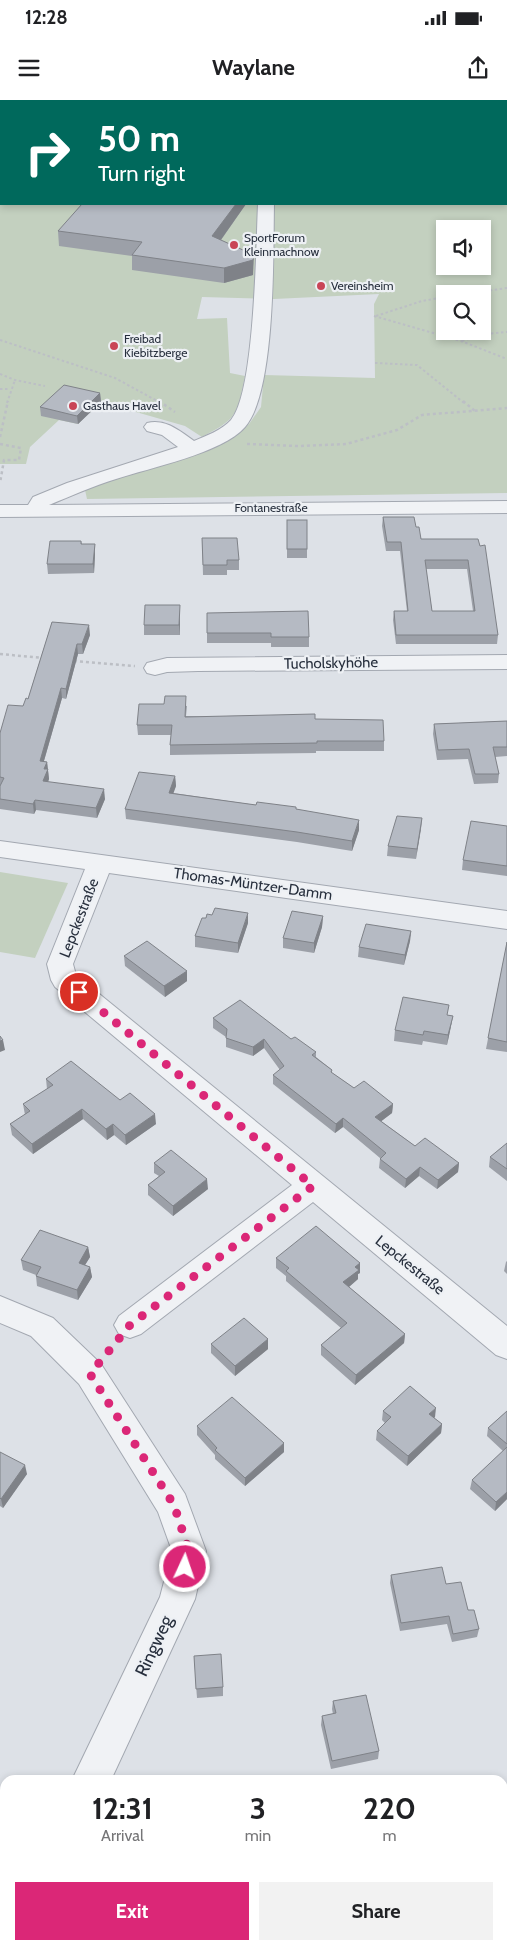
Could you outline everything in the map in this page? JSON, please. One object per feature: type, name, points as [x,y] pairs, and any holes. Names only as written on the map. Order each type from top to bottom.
[{"type":"street","points":[[35,510],[40,501],[94,480],[199,445],[237,426],[244,416],[263,362],[266,318],[266,205]]},
{"type":"street","points":[[154,427],[169,431],[199,445]]},
{"type":"street","name":"Fontanestraße","points":[[0,511],[507,507]]},
{"type":"street","name":"Tucholskyhöhe","points":[[155,668],[167,665],[198,664],[507,662]]},
{"type":"street","name":"Thomas-Müntzer-Damm","points":[[0,848],[507,920]]},
{"type":"street","name":"Lepckestraße","points":[[100,863],[60,964],[64,980],[507,1346]]},
{"type":"street","points":[[130,1325],[313,1186]]},
{"type":"street","name":"Ringweg","points":[[0,1308],[42,1328],[90,1374],[174,1505],[189,1551],[176,1599],[93,1775]]},
{"type":"path","points":[[491,290],[507,288]]},
{"type":"path","points":[[436,299],[374,316],[436,334]]},
{"type":"path","points":[[461,341],[486,334],[507,332]]},
{"type":"path","points":[[0,340],[32,354],[92,369],[123,381],[153,396],[180,416]]},
{"type":"path","points":[[458,340],[507,359]]},
{"type":"path","points":[[375,363],[417,365],[476,412]]},
{"type":"path","points":[[0,374],[15,380],[44,386]]},
{"type":"path","points":[[0,437],[10,389],[15,380]]},
{"type":"path","points":[[0,389],[10,389]]},
{"type":"path","points":[[199,445],[298,446],[346,444],[398,430],[422,414],[476,412],[507,408]]},
{"type":"path","points":[[0,444],[21,448],[19,460],[4,460],[0,483]]},
{"type":"path","points":[[0,654],[48,658]]},
{"type":"path","points":[[68,660],[155,668]]},
{"type":"green space","points":[[0,205],[507,205],[507,493],[87,499],[85,490],[224,441],[249,424],[261,407],[264,375],[375,378],[374,304],[379,294],[274,299],[202,297],[197,319],[227,318],[230,373],[245,376],[240,399],[234,414],[229,420],[202,437],[185,426],[101,402],[78,424],[59,420],[30,447],[26,464],[0,464]]},
{"type":"green space","points":[[0,872],[68,883],[35,958],[0,952]]},
{"type":"building","name":"SportForum Kleinmachnow","points":[[81,205],[235,205],[212,236],[254,255],[253,260],[224,268],[132,255],[142,242],[58,231]]},
{"type":"building","points":[[64,385],[100,393],[77,416],[40,407]]},
{"type":"building","points":[[383,517],[414,517],[416,527],[419,527],[421,539],[478,539],[480,546],[485,545],[498,635],[396,635],[394,611],[408,611],[401,542],[387,542]],"holes":[[[425,560],[468,560],[475,611],[432,611]]]},
{"type":"building","points":[[287,520],[307,520],[307,549],[287,549]]},
{"type":"building","points":[[202,538],[237,538],[239,560],[227,560],[227,565],[203,565]]},
{"type":"building","points":[[50,541],[81,541],[81,544],[95,544],[93,564],[47,564]]},
{"type":"building","points":[[145,605],[180,605],[179,625],[144,625]]},
{"type":"building","points":[[308,611],[309,637],[271,637],[271,633],[207,633],[207,613]]},
{"type":"building","points":[[52,622],[89,625],[82,644],[77,644],[66,689],[61,688],[40,761],[47,762],[44,769],[48,769],[43,781],[104,789],[96,808],[35,800],[33,804],[0,799],[0,786],[4,778],[0,777],[0,733],[8,705],[23,706],[26,698],[28,699]]},
{"type":"building","points":[[165,696],[186,696],[185,717],[315,714],[315,719],[383,720],[384,741],[170,745],[172,725],[137,725],[139,704],[164,704]]},
{"type":"building","points":[[507,721],[507,747],[493,747],[499,774],[475,774],[469,749],[438,750],[434,724]]},
{"type":"building","points":[[139,772],[175,776],[169,793],[256,805],[257,802],[296,807],[296,809],[359,820],[352,841],[125,809]]},
{"type":"building","points":[[397,816],[422,818],[417,849],[388,846]]},
{"type":"building","points":[[471,821],[507,826],[507,866],[463,860]]},
{"type":"building","points":[[215,908],[248,913],[238,943],[195,936],[202,918],[206,918],[207,914],[212,915]]},
{"type":"building","points":[[292,911],[323,916],[314,943],[283,938]]},
{"type":"building","points":[[366,924],[411,931],[405,955],[359,947]]},
{"type":"building","points":[[147,941],[187,971],[164,986],[124,956]]},
{"type":"building","points":[[507,942],[507,1042],[488,1038]]},
{"type":"building","points":[[403,997],[449,1005],[447,1015],[453,1016],[448,1035],[424,1031],[423,1035],[395,1030]]},
{"type":"building","points":[[240,1000],[291,1039],[295,1037],[316,1052],[312,1055],[332,1070],[331,1072],[354,1088],[364,1081],[393,1104],[375,1117],[415,1146],[425,1138],[459,1163],[438,1180],[420,1167],[406,1179],[380,1159],[386,1153],[343,1118],[336,1124],[273,1075],[284,1066],[264,1039],[253,1047],[226,1038],[227,1029],[213,1018]]},
{"type":"building","points":[[71,1061],[120,1100],[130,1093],[155,1114],[125,1135],[113,1124],[106,1129],[82,1109],[32,1144],[10,1124],[30,1111],[23,1104],[53,1085],[46,1079]]},
{"type":"building","points":[[507,1143],[507,1169],[490,1157]]},
{"type":"building","points":[[171,1150],[207,1179],[173,1206],[148,1185],[165,1172],[154,1163]]},
{"type":"building","points":[[316,1226],[360,1263],[355,1267],[359,1270],[343,1282],[405,1334],[356,1375],[321,1345],[347,1323],[286,1271],[289,1268],[276,1258]]},
{"type":"building","points":[[40,1230],[88,1247],[79,1263],[90,1267],[77,1290],[36,1276],[41,1267],[21,1260]]},
{"type":"building","points":[[244,1318],[268,1339],[235,1366],[211,1344]]},
{"type":"building","points":[[410,1386],[436,1408],[429,1414],[442,1424],[408,1456],[377,1431],[391,1417],[383,1411]]},
{"type":"building","points":[[232,1397],[284,1443],[245,1478],[215,1450],[217,1448],[197,1426]]},
{"type":"building","points":[[507,1411],[507,1444],[488,1428]]},
{"type":"building","points":[[507,1447],[507,1492],[496,1502],[472,1480]]},
{"type":"building","points":[[0,1452],[25,1465],[1,1499],[0,1498]]},
{"type":"building","points":[[442,1567],[446,1584],[461,1582],[468,1610],[474,1610],[479,1629],[453,1634],[449,1616],[401,1623],[391,1575]]},
{"type":"building","points":[[221,1654],[223,1687],[196,1689],[194,1656]]},
{"type":"building","points":[[366,1695],[379,1751],[332,1761],[322,1716],[336,1713],[333,1701]]},
{"type":"place","name":"SportForum Kleinmachnow","points":[[234,245]]},
{"type":"place","name":"Vereinsheim","points":[[321,286]]},
{"type":"place","name":"Freibad Kiebitzberge","points":[[114,346]]},
{"type":"place","name":"Gasthaus Havel","points":[[73,406]]},
{"type":"route","points":[[79,992],[313,1186],[130,1325],[90,1374],[174,1505],[189,1551],[185,1567]]}]
